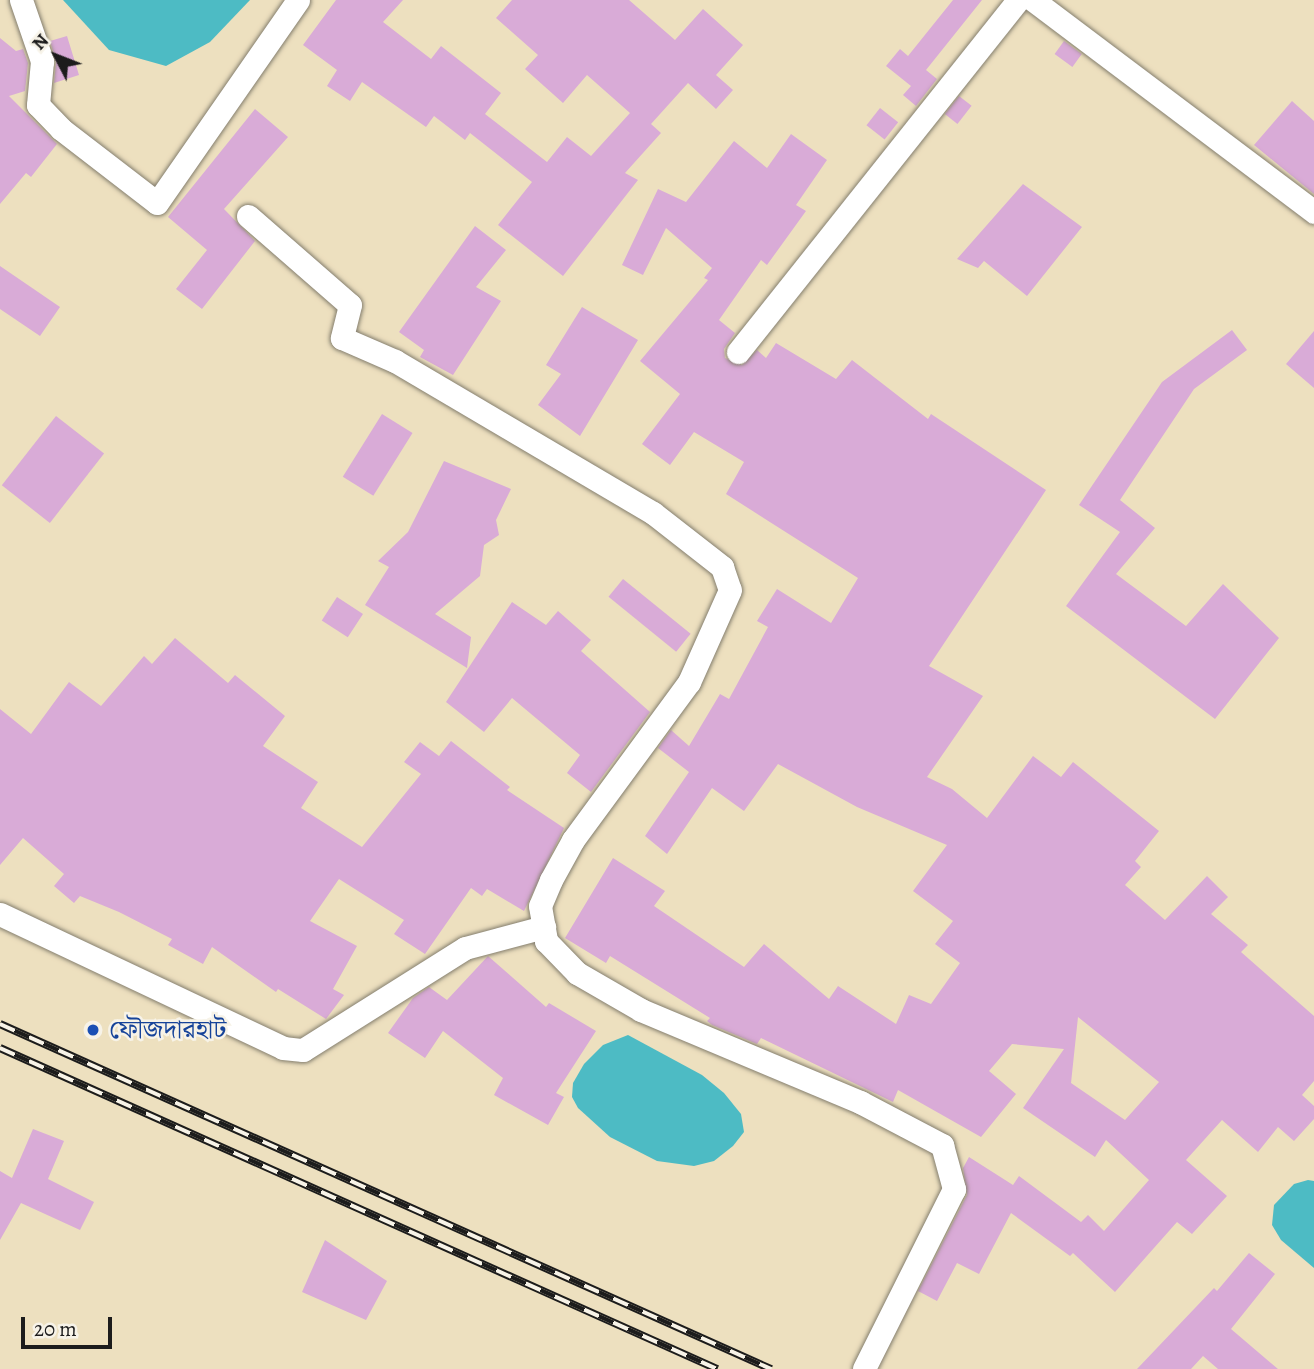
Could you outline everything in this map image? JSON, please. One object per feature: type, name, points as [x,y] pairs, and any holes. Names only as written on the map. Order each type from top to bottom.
[{"type":"street","points":[[21,0],[42,61],[38,105],[61,129],[157,203],[298,0]]},
{"type":"street","points":[[738,352],[1018,0]]},
{"type":"street","points":[[1033,0],[1314,212]]},
{"type":"street","points":[[248,216],[350,305],[342,338],[406,367],[653,513],[722,567],[730,590],[717,627],[689,682],[568,850],[540,906],[546,941],[577,973],[640,1010],[860,1102],[942,1145],[954,1189],[864,1369]]},
{"type":"street","points":[[0,914],[283,1048],[303,1049],[465,948],[544,927]]},
{"type":"water","points":[[63,0],[250,0],[210,42],[166,66],[109,50]]},
{"type":"water","points":[[628,1035],[702,1075],[724,1093],[741,1114],[744,1132],[733,1146],[714,1161],[694,1166],[657,1161],[610,1137],[578,1108],[572,1097],[573,1083],[584,1064],[603,1045]]},
{"type":"water","points":[[1314,1181],[1314,1268],[1281,1240],[1272,1225],[1274,1205],[1294,1184]]},
{"type":"building","points":[[336,0],[403,0],[383,22],[431,59],[441,46],[501,93],[485,114],[547,162],[567,137],[591,156],[630,113],[587,75],[563,103],[525,69],[538,55],[496,18],[512,0],[629,0],[675,40],[703,9],[743,45],[716,75],[733,90],[716,109],[688,83],[651,124],[661,133],[625,173],[638,180],[563,276],[498,225],[532,182],[470,133],[465,140],[434,116],[426,127],[362,82],[350,101],[327,86],[337,70],[303,45]]},
{"type":"building","points":[[953,0],[982,0],[926,70],[937,79],[916,106],[903,95],[911,86],[886,66],[900,49],[908,56]]},
{"type":"building","points":[[67,36],[79,75],[54,83],[56,62],[50,41]]},
{"type":"building","points":[[0,38],[16,51],[23,49],[28,63],[25,91],[9,96],[57,144],[31,177],[26,173],[0,204]]},
{"type":"building","points":[[1064,41],[1082,54],[1072,67],[1055,54]]},
{"type":"building","points":[[959,96],[972,106],[957,124],[945,114]]},
{"type":"building","points":[[1292,101],[1314,121],[1314,194],[1254,145]]},
{"type":"building","points":[[880,108],[898,122],[885,139],[866,125]]},
{"type":"building","points":[[255,109],[288,137],[224,209],[255,241],[202,309],[176,289],[207,250],[168,217]]},
{"type":"building","points":[[791,134],[827,160],[796,205],[806,211],[767,265],[761,260],[719,320],[735,333],[724,349],[725,358],[742,365],[757,350],[766,358],[776,343],[836,379],[852,360],[928,419],[931,414],[1046,490],[929,666],[983,696],[927,777],[952,789],[987,818],[1033,756],[1061,777],[1073,762],[1159,831],[1135,861],[1141,867],[1125,885],[1165,920],[1207,876],[1228,897],[1211,914],[1248,945],[1241,952],[1314,1016],[1314,1081],[1302,1095],[1314,1106],[1314,1119],[1294,1141],[1278,1127],[1258,1152],[1222,1120],[1186,1160],[1227,1196],[1192,1234],[1177,1222],[1115,1292],[1073,1253],[1070,1256],[1011,1213],[979,1274],[957,1263],[937,1301],[918,1291],[967,1195],[963,1168],[969,1157],[1013,1185],[1019,1176],[1081,1222],[1088,1215],[1104,1231],[1149,1180],[1106,1140],[1095,1157],[1023,1108],[1064,1049],[1012,1044],[989,1071],[1016,1094],[981,1137],[898,1090],[893,1102],[761,1038],[757,1044],[712,1025],[707,1021],[710,1018],[610,956],[606,963],[565,938],[613,858],[665,891],[654,906],[744,967],[764,944],[829,999],[838,986],[896,1024],[909,995],[931,1004],[960,963],[935,944],[953,921],[913,891],[947,845],[857,807],[778,764],[744,811],[712,788],[667,854],[645,836],[689,772],[658,748],[671,730],[689,746],[720,694],[729,699],[768,627],[757,621],[777,589],[831,623],[858,578],[726,494],[744,462],[694,432],[670,465],[642,444],[680,394],[640,361],[708,280],[704,278],[712,268],[666,228],[643,275],[622,265],[658,189],[686,202],[734,141],[767,168]],"holes":[[[1078,1017],[1159,1082],[1125,1120],[1071,1083]]]},
{"type":"building","points":[[1023,184],[1082,227],[1027,296],[984,261],[978,268],[957,259]]},
{"type":"building","points":[[475,226],[506,250],[476,287],[501,301],[453,375],[420,357],[424,350],[399,332]]},
{"type":"building","points":[[0,266],[60,307],[40,336],[0,309]]},
{"type":"building","points":[[582,307],[638,340],[580,436],[538,405],[561,374],[546,365]]},
{"type":"building","points":[[1232,330],[1247,350],[1194,389],[1120,500],[1155,528],[1116,574],[1186,626],[1223,584],[1279,638],[1215,719],[1066,606],[1120,532],[1079,505],[1162,382]]},
{"type":"building","points":[[1314,331],[1314,388],[1286,364]]},
{"type":"building","points":[[382,414],[413,433],[373,496],[343,477]]},
{"type":"building","points":[[56,416],[104,454],[50,523],[2,485]]},
{"type":"building","points":[[444,461],[511,489],[496,520],[499,535],[484,545],[480,576],[435,614],[471,637],[467,668],[365,605],[389,567],[378,561],[408,532]]},
{"type":"building","points":[[623,579],[691,634],[676,652],[609,597]]},
{"type":"building","points":[[337,597],[363,614],[348,637],[322,620]]},
{"type":"building","points":[[512,602],[546,625],[558,611],[591,640],[581,651],[650,712],[591,792],[567,773],[580,755],[512,698],[484,732],[446,702]]},
{"type":"building","points":[[175,638],[228,683],[235,675],[285,716],[263,746],[318,782],[301,808],[362,847],[421,774],[404,762],[420,742],[439,756],[451,741],[510,787],[507,790],[564,828],[524,911],[487,889],[482,896],[471,888],[425,954],[394,934],[404,920],[339,879],[310,921],[357,946],[333,989],[344,995],[326,1019],[278,989],[276,992],[212,947],[203,964],[168,945],[172,939],[119,912],[80,896],[74,903],[54,886],[64,874],[23,838],[0,865],[0,709],[31,734],[69,682],[101,706],[144,656],[152,664]]},
{"type":"building","points":[[488,956],[546,1007],[549,1003],[596,1031],[556,1093],[564,1097],[548,1125],[494,1095],[503,1078],[443,1031],[425,1058],[388,1033],[413,998],[429,987],[447,1000]]},
{"type":"building","points":[[33,1129],[64,1141],[48,1179],[94,1202],[80,1230],[21,1203],[0,1240],[0,1171],[12,1178]]},
{"type":"building","points":[[325,1240],[387,1281],[366,1320],[302,1292]]},
{"type":"building","points":[[1249,1253],[1275,1274],[1231,1329],[1278,1369],[1218,1369],[1203,1356],[1191,1369],[1137,1369],[1214,1288],[1217,1291]]},
{"type":"railway","points":[[0,1024],[771,1369]]},
{"type":"railway","points":[[0,1048],[717,1369]]},
{"type":"place","name":"ফৌজদারহাট","points":[[93,1030]]}]
